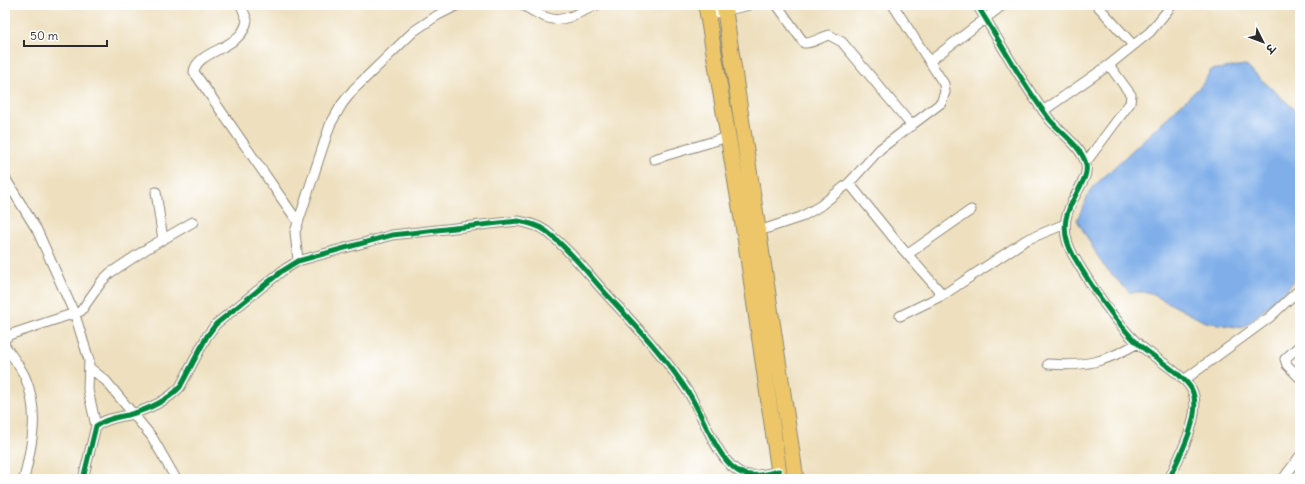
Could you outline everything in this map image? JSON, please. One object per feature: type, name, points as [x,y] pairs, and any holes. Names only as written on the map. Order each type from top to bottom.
[{"type":"main road","points":[[725,8],[796,479]]},
{"type":"main road","points":[[706,10],[745,237],[779,475]]},
{"type":"street","points":[[241,5],[247,20],[242,33],[228,45],[200,60],[195,66],[194,72],[298,222]]},
{"type":"street","points":[[298,261],[294,242],[295,232],[330,125],[342,104],[354,89],[414,31],[438,15],[458,5]]},
{"type":"street","points":[[523,5],[542,17],[556,20],[565,18],[597,5]]},
{"type":"street","points":[[706,10],[749,5]]},
{"type":"street","points":[[777,5],[804,43],[808,43],[821,36],[829,35],[842,42],[912,126]]},
{"type":"street","points":[[759,231],[810,213],[849,182],[880,149],[941,103],[945,96],[944,84],[893,5]]},
{"type":"street","points":[[977,5],[1006,54],[1044,110],[1086,162]]},
{"type":"street","points":[[930,61],[1003,5]]},
{"type":"street","points":[[1097,5],[1133,46]]},
{"type":"street","points":[[1044,110],[1109,65],[1150,32],[1170,6]]},
{"type":"street","points":[[1109,65],[1131,95],[1131,99],[1086,162],[1086,171],[1070,206],[1065,224],[1065,231],[1072,253],[1104,300],[1138,343],[1184,380],[1192,390],[1194,406],[1189,430],[1169,479]]},
{"type":"street","points":[[654,159],[728,137]]},
{"type":"street","points":[[5,178],[37,230],[75,314],[87,350],[90,368],[88,390],[96,426],[83,479]]},
{"type":"street","points":[[849,182],[943,295]]},
{"type":"street","points":[[156,192],[163,240]]},
{"type":"street","points":[[908,254],[971,210]]},
{"type":"street","points":[[96,426],[101,422],[133,414],[165,400],[174,394],[180,387],[207,336],[226,315],[282,271],[298,261],[392,235],[518,221],[534,224],[546,231],[574,258],[674,370],[699,410],[726,460],[735,469],[743,474],[753,476],[779,475]]},
{"type":"street","points":[[5,339],[9,335],[75,314],[84,308],[105,278],[193,222]]},
{"type":"street","points":[[900,316],[943,295],[1026,240],[1065,224]]},
{"type":"street","points":[[1184,380],[1270,317],[1300,289]]},
{"type":"street","points":[[1048,364],[1084,365],[1103,361],[1118,355],[1138,343]]},
{"type":"street","points":[[1300,345],[1285,359],[1287,365],[1300,378]]},
{"type":"street","points":[[5,346],[25,377],[33,400],[35,414],[34,438],[24,479]]},
{"type":"street","points":[[90,368],[106,381],[152,437],[176,479]]},
{"type":"street","points":[[1283,479],[1300,456]]},
{"type":"water","points":[[1245,65],[1300,114],[1300,272],[1286,291],[1243,328],[1205,322],[1148,292],[1129,292],[1103,265],[1077,220],[1091,189],[1202,85],[1211,70]]},
{"type":"cycle path","points":[[977,5],[1021,78],[1040,106],[1050,120],[1079,150],[1085,161],[1086,170],[1084,180],[1068,211],[1065,224],[1066,238],[1073,255],[1102,301],[1128,334],[1143,348],[1182,378],[1192,390],[1195,400],[1192,423],[1184,448],[1169,479]]},
{"type":"cycle path","points":[[83,479],[96,426],[107,420],[149,408],[169,397],[180,387],[207,336],[216,324],[282,271],[298,261],[392,235],[518,221],[540,227],[555,238],[652,344],[690,395],[716,445],[728,463],[740,472],[751,475],[762,475],[779,471]]}]
